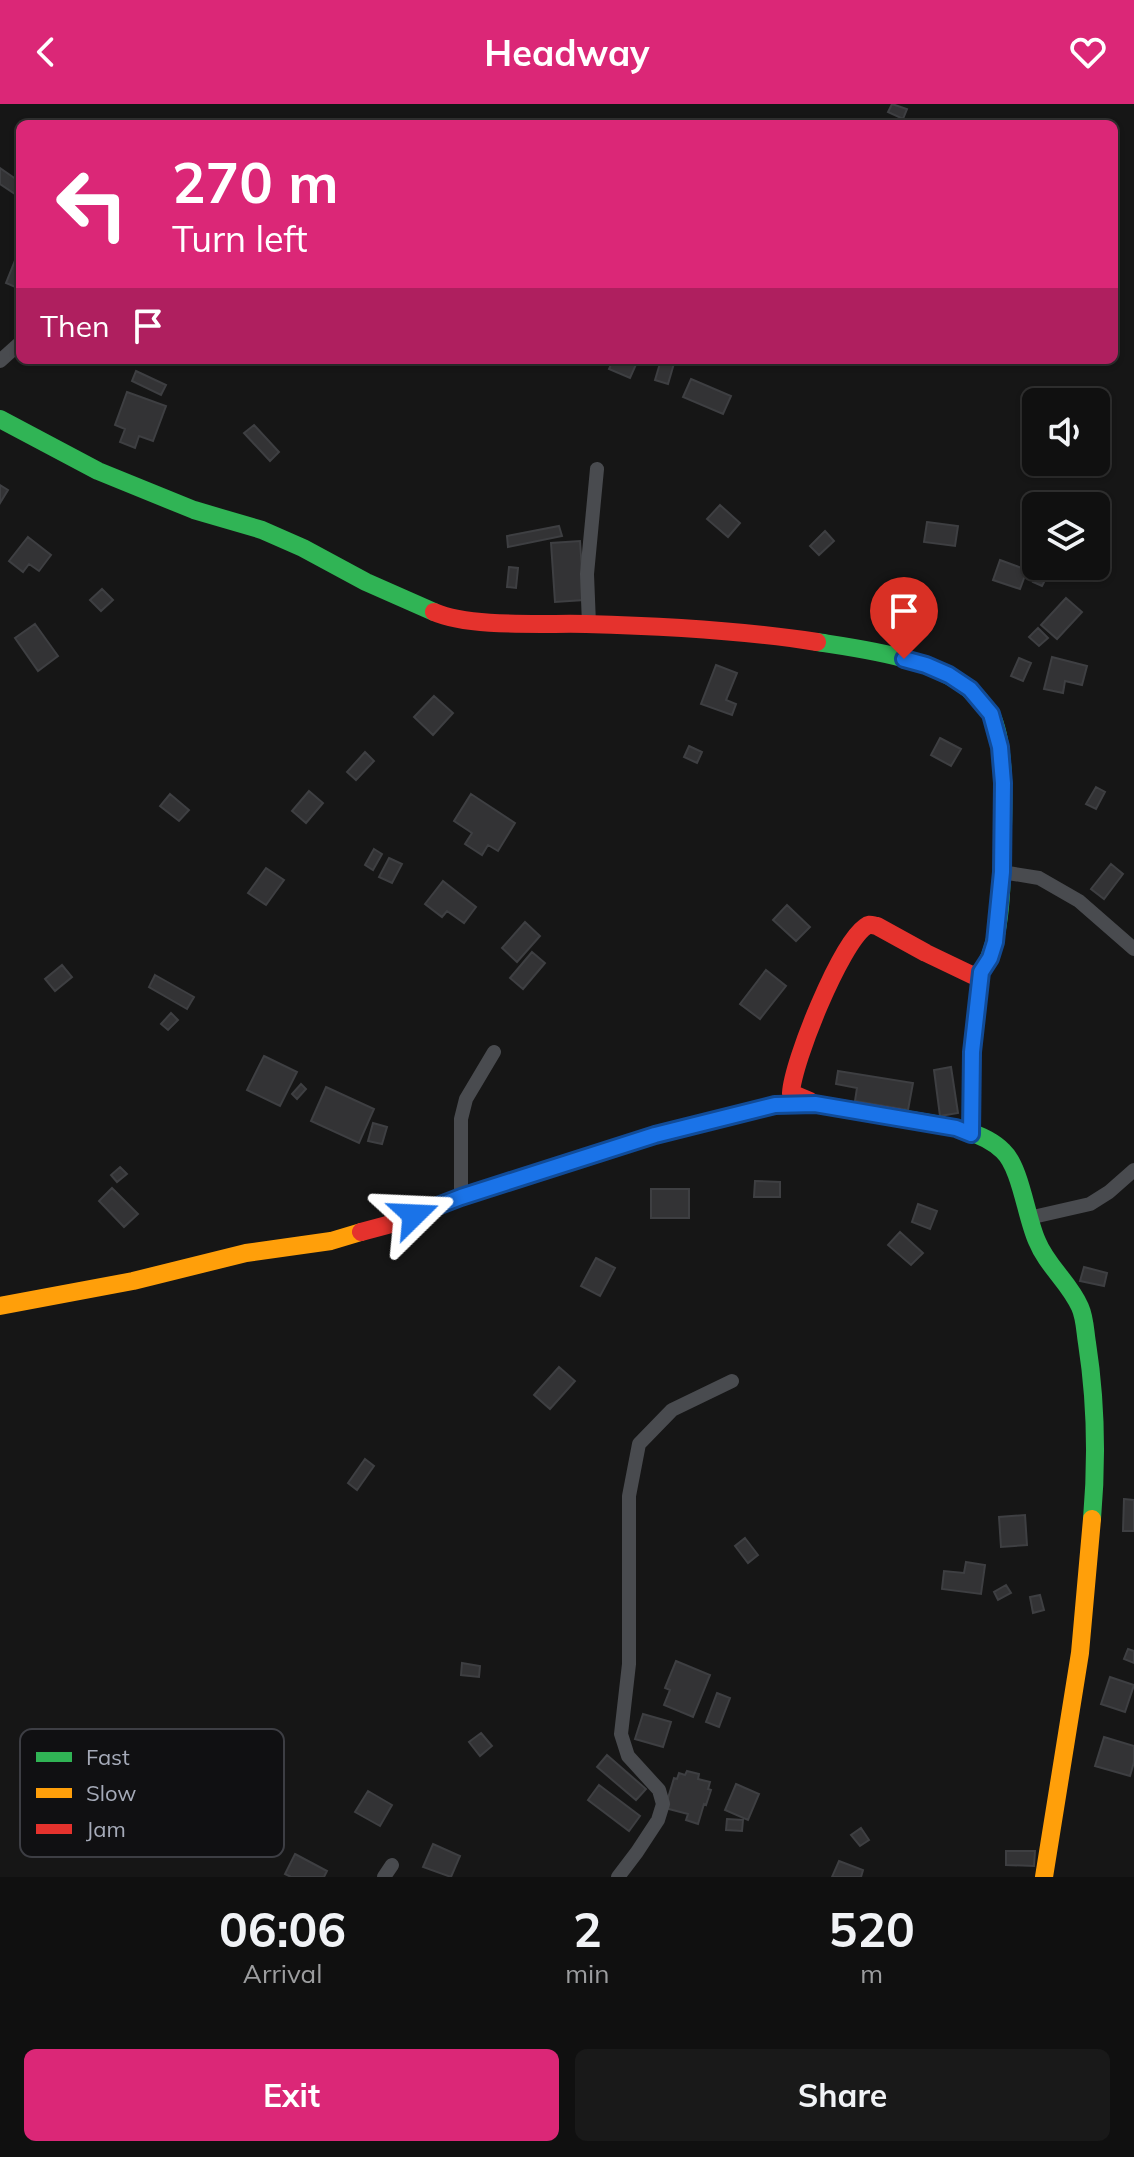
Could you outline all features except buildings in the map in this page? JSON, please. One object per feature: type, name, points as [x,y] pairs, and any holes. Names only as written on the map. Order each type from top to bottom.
[{"type":"street","points":[[0,361],[16,347]]},
{"type":"street","points":[[0,419],[98,471],[194,510],[262,530],[441,615],[474,621],[769,634],[858,648],[926,665],[970,689],[991,714],[1000,747],[1003,783],[1002,872],[995,942],[981,972],[972,1052],[971,1134]]},
{"type":"street","points":[[589,624],[587,574],[597,469]]},
{"type":"street","points":[[1002,872],[1039,878],[1079,901],[1134,949]]},
{"type":"street","points":[[815,1104],[791,1093],[795,1067],[842,959],[865,927],[877,926],[966,973],[974,976],[981,972]]},
{"type":"street","points":[[461,1197],[461,1119],[466,1099],[494,1052]]},
{"type":"street","points":[[0,1306],[133,1281],[246,1253],[331,1241],[391,1224],[461,1197],[655,1135],[775,1105],[815,1104],[956,1128],[989,1140],[1005,1152],[1015,1171],[1036,1240],[1082,1310],[1093,1379],[1095,1484],[1080,1653],[1044,1877]]},
{"type":"street","points":[[1033,1224],[1033,1217],[1090,1204],[1134,1170]]},
{"type":"street","points":[[618,1877],[658,1820],[663,1804],[659,1790],[628,1756],[621,1734],[629,1664],[629,1496],[639,1444],[672,1410],[732,1381]]},
{"type":"traffic: fast","points":[[0,419],[98,471],[194,510],[262,530],[434,612]]},
{"type":"traffic: fast","points":[[817,642],[882,653],[927,666],[965,686],[991,714],[1002,765],[1001,886],[996,934],[981,971]]},
{"type":"traffic: fast","points":[[900,1118],[954,1128],[981,1137],[1003,1151],[1014,1169],[1037,1241],[1075,1298],[1083,1316],[1094,1409],[1092,1519]]},
{"type":"traffic: slow","points":[[0,1306],[133,1281],[246,1253],[331,1241],[361,1232]]},
{"type":"traffic: slow","points":[[1044,1877],[1080,1653],[1092,1519]]},
{"type":"traffic: jam","points":[[434,612],[487,623],[673,627],[817,642]]},
{"type":"traffic: jam","points":[[810,1101],[791,1093],[800,1056],[831,979],[843,956],[865,927],[877,926],[974,976],[981,971]]},
{"type":"traffic: jam","points":[[361,1232],[655,1135],[775,1105],[815,1104],[900,1118]]},
{"type":"route","points":[[414,1215],[655,1135],[775,1105],[815,1104],[956,1128],[971,1134],[972,1052],[981,972],[995,942],[1002,872],[1003,783],[1000,747],[991,714],[970,689],[949,675],[904,659]]}]
